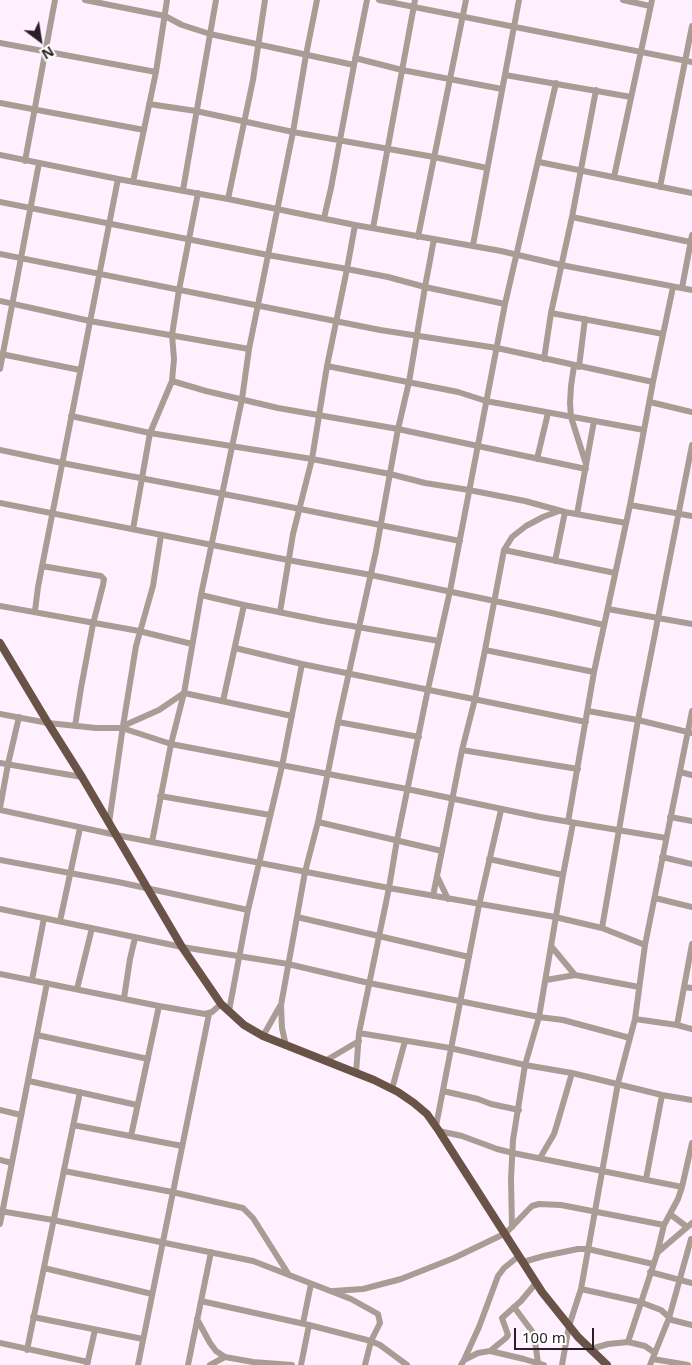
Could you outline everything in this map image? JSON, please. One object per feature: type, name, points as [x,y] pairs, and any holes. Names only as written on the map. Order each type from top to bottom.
[{"type":"main road","points":[[0,643],[82,777],[182,947],[222,1004],[244,1025],[262,1036],[392,1089],[427,1114],[506,1233],[536,1283],[569,1326],[607,1365]]},
{"type":"street","points":[[25,161],[55,0]]},
{"type":"street","points":[[85,0],[165,16],[182,25],[210,34],[306,55],[402,70],[502,89]]},
{"type":"street","points":[[133,182],[156,72],[167,0]]},
{"type":"street","points":[[182,190],[216,0]]},
{"type":"street","points":[[228,199],[253,80],[265,0]]},
{"type":"street","points":[[152,842],[170,744],[184,693],[201,595],[242,399],[257,306],[293,132],[317,0]]},
{"type":"street","points":[[324,218],[332,188],[367,0]]},
{"type":"street","points":[[379,0],[414,3],[463,16],[689,62]]},
{"type":"street","points":[[418,236],[466,0]]},
{"type":"street","points":[[473,245],[519,0]]},
{"type":"street","points":[[614,177],[651,3],[622,0]]},
{"type":"street","points":[[373,228],[414,3]]},
{"type":"street","points":[[660,187],[689,62],[692,26]]},
{"type":"street","points":[[0,43],[156,72]]},
{"type":"street","points":[[505,74],[631,97]]},
{"type":"street","points":[[356,1073],[359,1037],[369,983],[407,789],[460,541],[496,348],[556,83]]},
{"type":"street","points":[[544,360],[551,313],[572,217],[596,90]]},
{"type":"street","points":[[0,103],[144,130]]},
{"type":"street","points":[[149,104],[196,111],[293,132],[487,168]]},
{"type":"street","points":[[0,155],[355,225],[473,245],[561,265],[692,290]]},
{"type":"street","points":[[539,162],[692,193]]},
{"type":"street","points":[[0,369],[1,354],[39,163]]},
{"type":"street","points":[[35,611],[42,566],[118,179]]},
{"type":"street","points":[[133,529],[150,433],[172,381],[174,359],[172,334],[198,193]]},
{"type":"street","points":[[0,202],[388,277],[505,304]]},
{"type":"street","points":[[572,217],[691,243],[682,288]]},
{"type":"street","points":[[280,612],[288,560],[312,459],[327,366],[355,225]]},
{"type":"street","points":[[286,1046],[282,1028],[281,1005],[296,918],[381,526],[434,239]]},
{"type":"street","points":[[0,254],[336,321],[496,348],[544,360],[653,382]]},
{"type":"street","points":[[512,1227],[511,1179],[513,1140],[525,1066],[539,1017],[546,980],[594,672],[630,505],[673,287]]},
{"type":"street","points":[[0,301],[90,321],[249,349]]},
{"type":"street","points":[[551,313],[663,334]]},
{"type":"street","points":[[585,319],[570,394],[571,417],[586,467]]},
{"type":"street","points":[[1,354],[80,370]]},
{"type":"street","points":[[327,366],[458,392],[486,401],[644,430]]},
{"type":"street","points":[[172,381],[278,408],[398,429],[537,459],[586,467]]},
{"type":"street","points":[[650,402],[692,412]]},
{"type":"street","points":[[537,459],[548,413]]},
{"type":"street","points":[[71,416],[150,433],[312,459],[390,474],[519,500],[562,512],[626,523]]},
{"type":"street","points":[[577,514],[594,421]]},
{"type":"street","points":[[602,928],[615,863],[638,720],[692,445]]},
{"type":"street","points":[[0,450],[460,541]]},
{"type":"street","points":[[0,503],[371,575],[604,625]]},
{"type":"street","points":[[630,505],[692,516]]},
{"type":"street","points":[[432,896],[462,750],[475,699],[504,550],[512,537],[526,526],[543,517],[562,512]]},
{"type":"street","points":[[555,561],[562,512]]},
{"type":"street","points":[[109,823],[122,727],[140,631],[153,586],[162,535]]},
{"type":"street","points":[[504,550],[616,573]]},
{"type":"street","points":[[42,566],[101,576],[104,580],[93,624],[75,726]]},
{"type":"street","points":[[201,595],[280,612],[439,641]]},
{"type":"street","points":[[223,701],[244,605]]},
{"type":"street","points":[[0,606],[140,631],[192,644]]},
{"type":"street","points":[[608,609],[692,624]]},
{"type":"street","points":[[235,648],[349,674],[586,722]]},
{"type":"street","points":[[485,650],[594,672]]},
{"type":"street","points":[[229,1011],[248,910],[282,766],[302,664]]},
{"type":"street","points":[[122,727],[159,710],[184,693],[292,716]]},
{"type":"street","points":[[588,711],[638,720],[690,733]]},
{"type":"street","points":[[562,1365],[569,1326],[581,1289],[618,1083],[635,1019],[645,945],[670,816],[690,733],[692,711]]},
{"type":"street","points":[[0,714],[75,726],[96,728],[122,727],[170,744],[407,789],[501,810],[666,838]]},
{"type":"street","points":[[20,718],[8,764],[0,809],[80,828],[305,872],[479,905],[555,917],[602,928],[645,945]]},
{"type":"street","points":[[338,722],[418,737]]},
{"type":"street","points":[[462,750],[578,769]]},
{"type":"street","points":[[0,763],[82,777]]},
{"type":"street","points":[[680,772],[692,775]]},
{"type":"street","points":[[160,796],[270,815]]},
{"type":"street","points":[[501,810],[459,1001],[438,1128],[513,1153],[682,1187]]},
{"type":"street","points":[[670,816],[692,821]]},
{"type":"street","points":[[318,822],[442,851]]},
{"type":"street","points":[[60,922],[80,828]]},
{"type":"street","points":[[662,857],[692,864]]},
{"type":"street","points":[[489,859],[562,876]]},
{"type":"street","points":[[0,860],[248,910]]},
{"type":"street","points":[[437,875],[448,899]]},
{"type":"street","points":[[655,898],[692,906]]},
{"type":"street","points":[[0,909],[135,938],[288,964],[369,983],[539,1017],[563,1020],[630,1038]]},
{"type":"street","points":[[32,980],[44,918]]},
{"type":"street","points":[[296,918],[469,957]]},
{"type":"street","points":[[77,989],[92,928]]},
{"type":"street","points":[[124,998],[135,938]]},
{"type":"street","points":[[551,946],[575,975]]},
{"type":"street","points":[[677,1025],[692,947]]},
{"type":"street","points":[[0,982],[1,974],[209,1014]]},
{"type":"street","points":[[546,980],[575,975],[639,987]]},
{"type":"street","points":[[0,1224],[47,983]]},
{"type":"street","points":[[684,987],[692,988]]},
{"type":"street","points":[[138,1365],[209,1014],[222,1004]]},
{"type":"street","points":[[262,1036],[281,1005]]},
{"type":"street","points":[[131,1136],[160,1006]]},
{"type":"street","points":[[635,1019],[692,1029]]},
{"type":"street","points":[[37,1036],[148,1059]]},
{"type":"street","points":[[325,1061],[359,1037],[405,1041],[450,1048],[525,1066],[572,1073],[662,1095],[692,1100]]},
{"type":"street","points":[[392,1089],[405,1041]]},
{"type":"street","points":[[540,1158],[556,1128],[572,1073]]},
{"type":"street","points":[[29,1081],[137,1105]]},
{"type":"street","points":[[443,1091],[519,1110]]},
{"type":"street","points":[[27,1350],[80,1092]]},
{"type":"street","points":[[646,1179],[662,1095]]},
{"type":"street","points":[[0,1110],[21,1115]]},
{"type":"street","points":[[72,1125],[182,1146]]},
{"type":"street","points":[[628,1342],[664,1225],[678,1199],[682,1187],[692,1144]]},
{"type":"street","points":[[0,1160],[12,1163]]},
{"type":"street","points":[[64,1171],[243,1208],[253,1218],[289,1275]]},
{"type":"street","points":[[329,1291],[362,1289],[401,1278],[454,1258],[506,1233],[532,1206],[539,1204],[594,1210],[664,1225]]},
{"type":"street","points":[[1,1212],[53,1220],[253,1261],[351,1299],[378,1314],[380,1323],[371,1341],[365,1365]]},
{"type":"street","points":[[656,1254],[690,1225],[670,1214]]},
{"type":"street","points":[[653,1359],[670,1318],[692,1239],[675,1237]]},
{"type":"street","points":[[463,1362],[479,1327],[498,1276],[504,1268],[521,1259],[568,1250],[588,1249],[653,1264]]},
{"type":"street","points":[[188,1365],[211,1252]]},
{"type":"street","points":[[44,1268],[152,1294]]},
{"type":"street","points":[[650,1272],[692,1283]]},
{"type":"street","points":[[490,1351],[508,1335],[502,1318],[536,1283]]},
{"type":"street","points":[[301,1365],[311,1284]]},
{"type":"street","points":[[581,1289],[640,1302],[661,1310],[672,1320],[692,1325]]},
{"type":"street","points":[[201,1301],[306,1324],[371,1341],[380,1345],[407,1365]]},
{"type":"street","points":[[463,1362],[478,1353],[490,1351],[523,1362],[541,1364],[534,1334],[514,1307]]},
{"type":"street","points":[[33,1317],[143,1339]]},
{"type":"street","points":[[197,1319],[210,1344],[225,1357],[252,1364],[292,1365]]},
{"type":"street","points":[[0,1343],[88,1364],[95,1330]]},
{"type":"street","points":[[591,1349],[608,1344],[628,1342],[645,1346],[653,1359],[688,1365]]},
{"type":"street","points":[[210,1365],[225,1357]]}]
